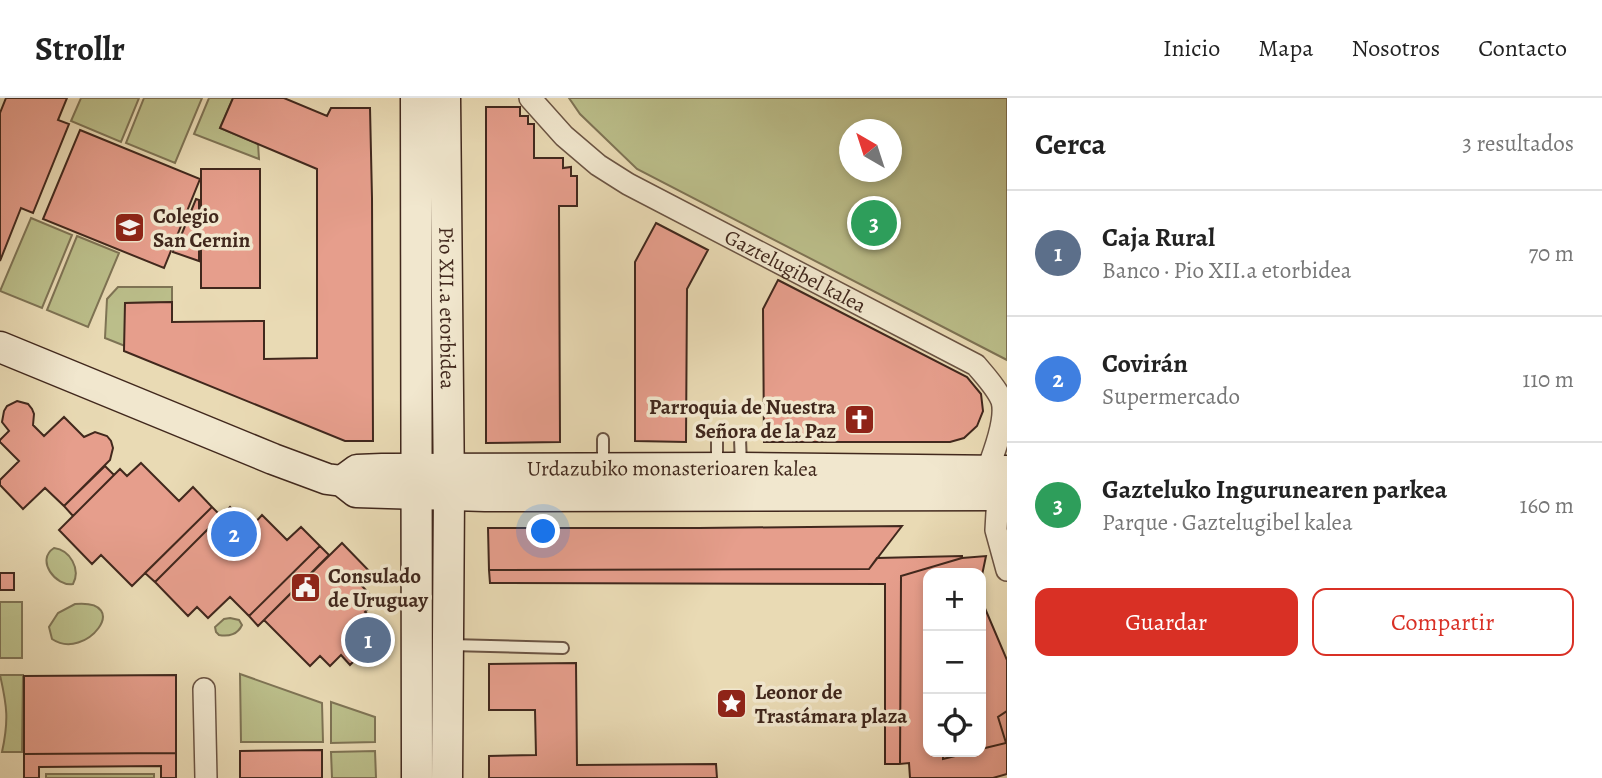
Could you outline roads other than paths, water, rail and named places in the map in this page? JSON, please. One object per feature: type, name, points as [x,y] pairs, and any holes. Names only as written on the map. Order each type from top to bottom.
[{"type":"street","name":"Pio XII.a etorbidea","points":[[416,98],[410,268],[414,461],[410,685],[417,778]]},
{"type":"street","name":"Pio XII.a etorbidea","points":[[445,98],[449,494],[447,778]]},
{"type":"street","name":"Gaztelugibel kalea","points":[[530,98],[564,136],[598,165],[628,184],[976,365],[1005,403],[997,444],[1000,483],[996,530],[1007,570]]},
{"type":"street","name":"Urdazubiko monasterioaren kalea","points":[[0,347],[273,459],[342,481],[357,470],[414,461],[449,494],[485,496],[1000,483]]},
{"type":"street","name":"Urdazubiko monasterioaren kalea","points":[[449,494],[486,468],[729,468],[1000,483]]},
{"type":"street","points":[[204,689],[206,778]]},
{"type":"lane","points":[[717,438],[729,468]]},
{"type":"lane","points":[[603,439],[603,468]]},
{"type":"lane","points":[[729,468],[740,439]]},
{"type":"lane","points":[[448,645],[563,648]]},
{"type":"place","name":"Gazteluko Ingurunearen parkea","points":[[874,223]]},
{"type":"place","name":"Colegio San Cernin","points":[[130,228]]},
{"type":"place","name":"Parroquia de Nuestra Señora de la Paz","points":[[859,419]]},
{"type":"place","name":"Covirán","points":[[234,534]]},
{"type":"place","name":"Consulado de Uruguay","points":[[305,588]]},
{"type":"place","name":"Caja Rural","points":[[368,640]]},
{"type":"place","name":"Leonor de Trastámara plaza","points":[[732,704]]}]
